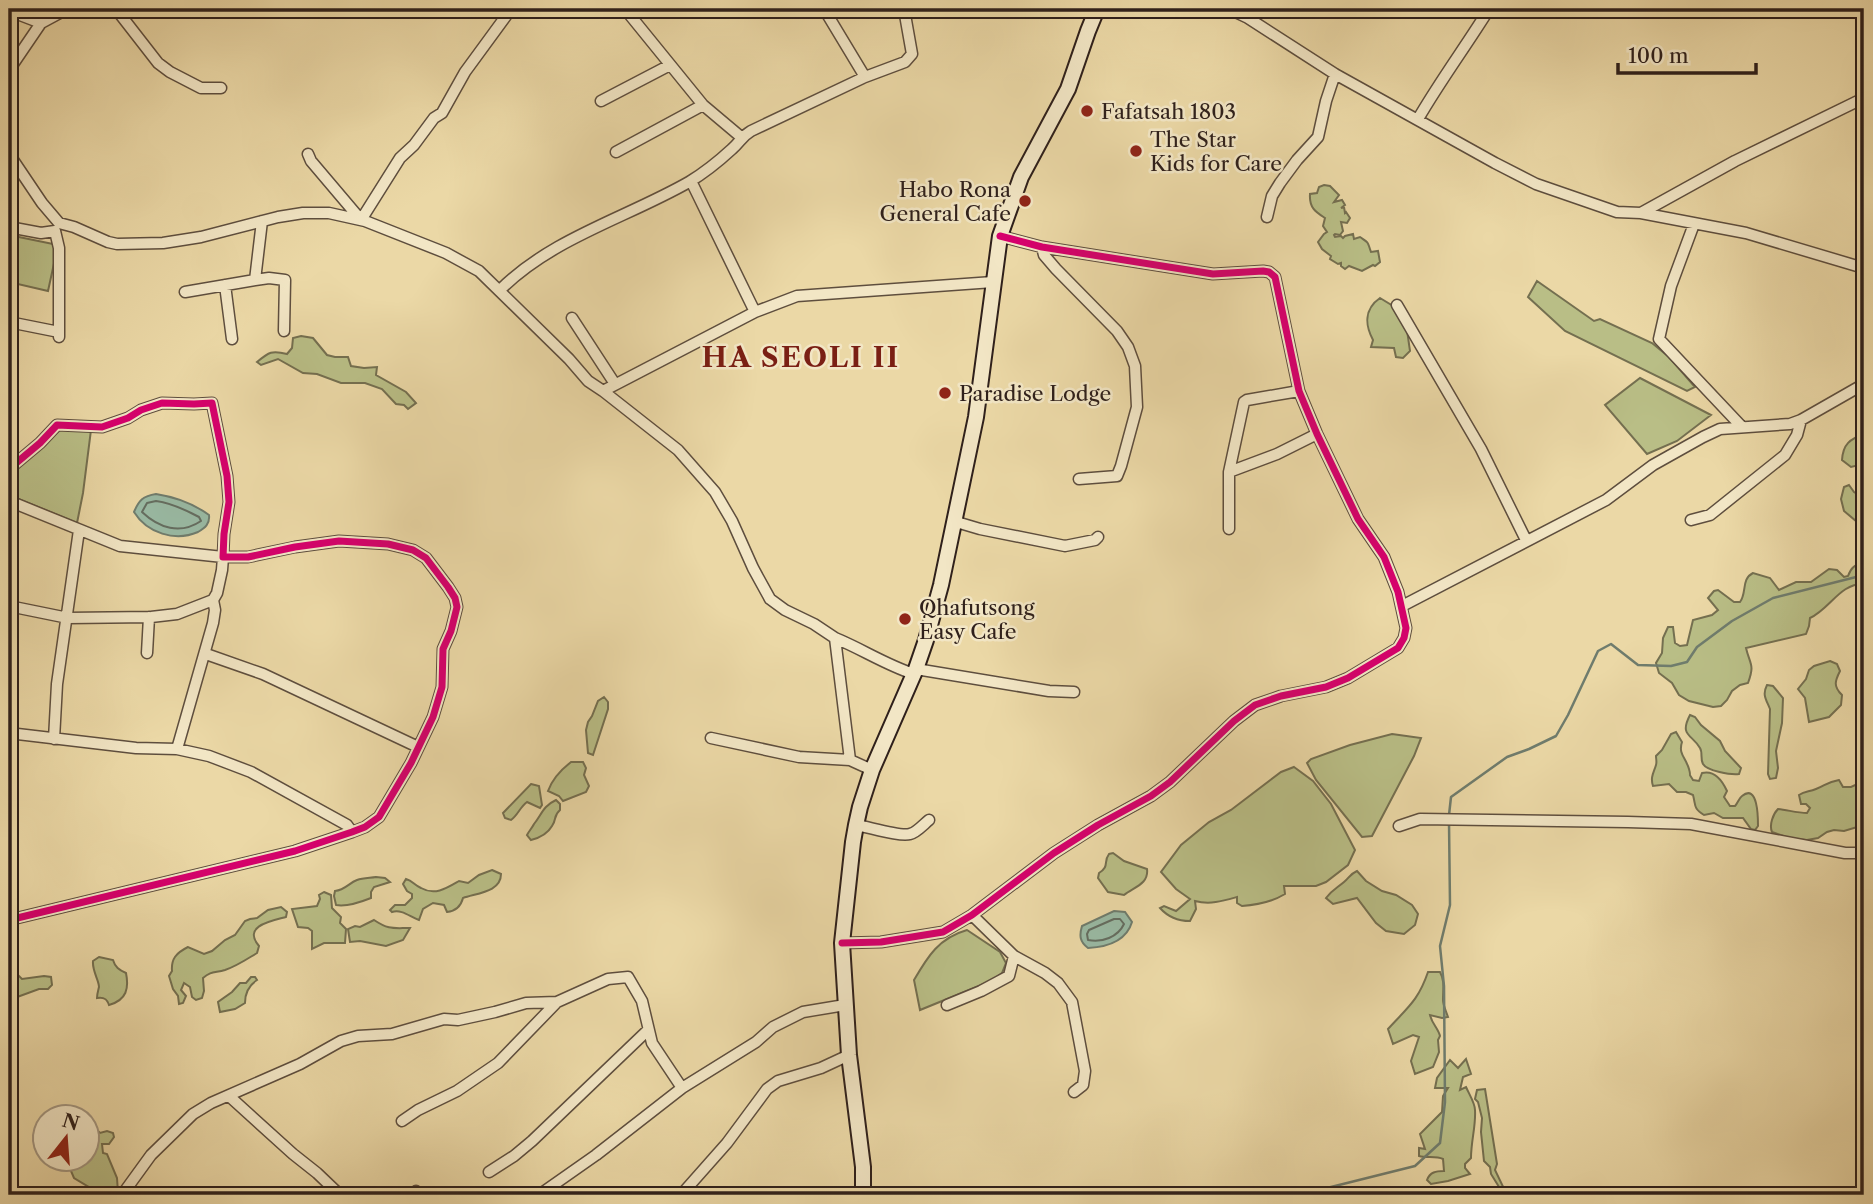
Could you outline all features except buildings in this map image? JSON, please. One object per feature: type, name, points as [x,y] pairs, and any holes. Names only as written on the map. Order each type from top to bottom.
[{"type":"main road","points":[[863,1195],[863,1167],[849,1055],[842,943],[856,825],[872,770],[915,672],[941,585],[976,417],[1000,236],[1021,177],[1068,89],[1097,9]]},
{"type":"street","points":[[9,9],[41,23]]},
{"type":"street","points":[[9,70],[41,23],[66,9]]},
{"type":"street","points":[[116,9],[158,63],[201,88],[221,88]]},
{"type":"street","points":[[625,9],[703,105],[741,137]]},
{"type":"street","points":[[824,9],[865,77]]},
{"type":"street","points":[[500,290],[515,275],[551,250],[691,181],[734,148],[741,137],[865,77],[905,62],[912,54],[904,9]]},
{"type":"street","points":[[1230,9],[1335,74],[1536,184],[1618,212],[1641,213],[1746,233],[1857,266],[1864,264]]},
{"type":"street","points":[[1418,119],[1489,9]]},
{"type":"street","points":[[361,220],[400,158],[414,145],[434,118],[442,113],[465,72],[505,13]]},
{"type":"street","points":[[1864,24],[1864,107]]},
{"type":"street","points":[[601,101],[670,65]]},
{"type":"street","points":[[1267,217],[1272,196],[1280,183],[1318,137],[1335,74]]},
{"type":"street","points":[[1641,213],[1735,162],[1864,98]]},
{"type":"street","points":[[616,152],[703,105]]},
{"type":"street","points":[[9,154],[57,227],[60,264],[59,334],[9,322]]},
{"type":"street","points":[[308,154],[361,220]]},
{"type":"street","points":[[691,181],[755,312]]},
{"type":"street","points":[[9,226],[41,233],[57,227],[74,227],[108,242],[142,244],[201,237],[303,213],[329,213],[361,220],[446,253],[479,271],[588,381],[678,450],[715,492],[770,599],[785,610],[887,663],[915,672],[1074,692]]},
{"type":"street","points":[[255,280],[262,221]]},
{"type":"street","points":[[1694,224],[1671,286],[1659,339],[1742,427]]},
{"type":"street","points":[[842,943],[881,942],[943,932],[972,915],[1054,853],[1151,796],[1170,782],[1234,720],[1255,705],[1281,696],[1326,687],[1348,678],[1398,648],[1404,638],[1406,628],[1402,606],[1384,557],[1358,519],[1299,391],[1275,277],[1269,272],[1213,274],[1042,247],[1000,236]]},
{"type":"street","points":[[1042,247],[1044,255],[1056,269],[1117,331],[1128,347],[1135,366],[1137,407],[1121,466],[1116,476],[1079,479]]},
{"type":"street","points":[[186,292],[268,278],[285,280],[284,331]]},
{"type":"street","points":[[603,391],[755,312],[797,296],[993,282]]},
{"type":"street","points":[[225,285],[232,339]]},
{"type":"street","points":[[1397,306],[1481,449],[1526,540]]},
{"type":"street","points":[[572,318],[615,384]]},
{"type":"street","points":[[1402,606],[1606,500],[1653,465],[1703,437],[1720,429],[1790,424],[1864,384]]},
{"type":"street","points":[[1229,529],[1229,472],[1244,402],[1299,391]]},
{"type":"street","points":[[9,469],[57,425],[102,427],[162,403],[212,402],[227,475],[229,502],[222,570],[213,600],[177,614],[149,617],[68,618],[9,606]]},
{"type":"street","points":[[1691,520],[1710,515],[1785,456],[1797,435],[1801,420]]},
{"type":"street","points":[[1229,472],[1277,454],[1317,434]]},
{"type":"street","points":[[9,501],[120,546],[248,557],[339,541],[388,544],[413,550],[426,558],[455,598],[457,607],[443,649],[442,687],[433,717],[411,763],[379,817],[365,827],[296,850],[9,920]]},
{"type":"street","points":[[953,521],[1065,546],[1095,540],[1098,537]]},
{"type":"street","points":[[54,739],[57,684],[79,530]]},
{"type":"street","points":[[177,749],[206,654],[215,610],[213,600]]},
{"type":"street","points":[[147,653],[149,617]]},
{"type":"street","points":[[835,638],[850,760]]},
{"type":"street","points":[[206,654],[263,674],[418,747]]},
{"type":"street","points":[[9,733],[136,748],[177,749],[209,756],[251,772],[347,825],[352,832]]},
{"type":"street","points":[[711,737],[799,757],[850,760],[872,770]]},
{"type":"street","points":[[1399,826],[1420,819],[1690,824],[1845,853],[1864,853]]},
{"type":"street","points":[[856,825],[900,835],[912,834],[929,820]]},
{"type":"street","points":[[972,915],[1014,956],[1058,983],[1072,1002],[1085,1071],[1083,1085],[1074,1092]]},
{"type":"street","points":[[947,1004],[981,991],[1009,976],[1014,956]]},
{"type":"street","points":[[402,1121],[457,1091],[498,1063],[557,1002],[608,979],[628,977],[642,1002],[652,1043],[682,1088]]},
{"type":"street","points":[[122,1195],[151,1155],[193,1114],[211,1103],[300,1064],[341,1041],[358,1036],[392,1034],[444,1019],[458,1020],[526,1003],[557,1002]]},
{"type":"street","points":[[539,1195],[596,1155],[682,1088],[756,1042],[773,1027],[803,1012],[845,1005]]},
{"type":"street","points":[[489,1172],[532,1141],[648,1030]]},
{"type":"street","points":[[681,1195],[727,1143],[767,1089],[778,1081],[821,1068],[849,1055]]},
{"type":"street","points":[[229,1096],[340,1195]]},
{"type":"green space","points":[[1330,186],[1339,195],[1334,202],[1342,200],[1345,205],[1341,208],[1344,207],[1350,218],[1347,223],[1341,222],[1343,231],[1340,235],[1335,234],[1335,237],[1343,238],[1353,234],[1354,239],[1360,237],[1368,244],[1371,252],[1378,251],[1380,262],[1375,266],[1362,271],[1349,266],[1345,269],[1341,263],[1330,259],[1331,256],[1322,249],[1318,242],[1327,232],[1323,226],[1325,218],[1312,206],[1310,194],[1317,193],[1319,187]]},
{"type":"green space","points":[[9,235],[58,245],[48,291],[9,282]]},
{"type":"green space","points":[[1537,281],[1594,321],[1600,319],[1652,343],[1669,357],[1695,387],[1687,391],[1565,331],[1528,297]]},
{"type":"green space","points":[[1380,298],[1393,306],[1407,330],[1410,351],[1403,358],[1396,357],[1394,348],[1371,347],[1373,340],[1368,329],[1369,312]]},
{"type":"green space","points":[[293,338],[313,338],[327,355],[348,357],[351,366],[377,367],[376,375],[406,392],[416,403],[408,409],[404,405],[396,404],[382,389],[365,383],[341,383],[317,374],[303,373],[278,359],[261,365],[257,362],[271,353],[287,354],[292,348]]},
{"type":"green space","points":[[1640,378],[1711,415],[1677,441],[1647,454],[1605,405]]},
{"type":"green space","points":[[61,429],[91,430],[77,523],[9,495],[9,474]]},
{"type":"green space","points":[[1864,434],[1864,468],[1859,465],[1851,467],[1842,460],[1844,450],[1851,440]]},
{"type":"green space","points":[[1849,485],[1864,498],[1864,523],[1856,521],[1844,511],[1841,499],[1844,487]]},
{"type":"green space","points":[[1863,563],[1864,584],[1848,588],[1810,618],[1806,634],[1746,648],[1751,668],[1748,683],[1732,691],[1721,706],[1713,707],[1689,701],[1679,695],[1672,683],[1659,673],[1656,663],[1662,653],[1663,638],[1668,627],[1673,627],[1675,643],[1680,646],[1687,645],[1693,620],[1712,615],[1718,610],[1708,598],[1714,591],[1718,590],[1734,602],[1740,602],[1745,582],[1753,573],[1770,578],[1779,590],[1796,582],[1811,582],[1829,569],[1837,570],[1844,577],[1848,576],[1853,567]]},
{"type":"green space","points":[[1830,661],[1837,664],[1840,671],[1836,683],[1842,695],[1841,705],[1829,717],[1809,722],[1805,698],[1798,689],[1809,670]]},
{"type":"green space","points":[[1767,685],[1773,686],[1783,698],[1782,723],[1776,751],[1778,768],[1776,778],[1770,779],[1770,709],[1765,694]]},
{"type":"green space","points":[[604,697],[608,702],[608,709],[593,755],[588,753],[586,730],[598,701]]},
{"type":"green space","points":[[1690,715],[1720,741],[1725,751],[1741,768],[1739,774],[1714,771],[1703,764],[1700,748],[1686,731]]},
{"type":"green space","points":[[1676,732],[1682,742],[1682,753],[1693,780],[1699,781],[1702,773],[1706,772],[1717,777],[1727,791],[1724,797],[1730,806],[1735,806],[1747,793],[1751,794],[1757,810],[1758,826],[1755,830],[1751,829],[1743,818],[1723,818],[1714,813],[1704,815],[1696,808],[1693,795],[1677,792],[1669,784],[1653,786],[1656,756],[1671,734]]},
{"type":"green space","points":[[1392,734],[1421,738],[1372,836],[1362,837],[1316,780],[1307,763],[1311,759],[1350,745]]},
{"type":"green space","points":[[1864,753],[1864,825],[1844,831],[1834,830],[1807,840],[1792,839],[1772,832],[1772,820],[1778,809],[1807,813],[1810,808],[1801,804],[1799,795],[1839,780],[1843,787],[1862,782],[1856,763],[1858,755]]},
{"type":"green space","points":[[571,762],[583,762],[586,768],[584,775],[589,786],[586,792],[563,801],[548,791],[558,775]]},
{"type":"green space","points":[[1294,767],[1313,781],[1331,804],[1355,850],[1348,865],[1326,882],[1316,886],[1284,886],[1285,894],[1264,903],[1242,906],[1237,903],[1237,897],[1211,903],[1195,901],[1196,909],[1190,921],[1174,918],[1163,911],[1160,908],[1164,906],[1176,911],[1190,899],[1176,889],[1161,872],[1181,845],[1281,772]]},
{"type":"green space","points":[[531,784],[539,786],[542,805],[540,808],[527,802],[511,820],[505,818],[503,813]]},
{"type":"green space","points":[[556,800],[560,804],[560,810],[552,826],[543,835],[531,840],[527,835],[545,808]]},
{"type":"green space","points":[[1113,853],[1124,861],[1147,869],[1143,882],[1124,895],[1108,892],[1098,878],[1107,857]]},
{"type":"green space","points":[[492,870],[501,874],[497,885],[463,898],[453,911],[447,912],[444,905],[433,903],[423,909],[419,920],[403,912],[390,910],[395,905],[405,905],[412,898],[412,894],[403,884],[406,879],[426,890],[436,891],[459,881],[468,883]]},
{"type":"green space","points":[[1357,871],[1366,881],[1382,891],[1396,895],[1412,905],[1418,914],[1415,925],[1404,934],[1386,931],[1376,923],[1357,898],[1333,904],[1326,898]]},
{"type":"green space","points":[[376,877],[390,882],[374,887],[371,898],[349,905],[336,905],[335,891],[357,880]]},
{"type":"green space","points":[[324,892],[331,895],[332,908],[341,917],[340,923],[346,929],[345,943],[324,943],[312,949],[312,931],[298,927],[292,909],[317,906],[319,895]]},
{"type":"green space","points":[[281,907],[287,912],[286,917],[256,929],[254,934],[259,946],[257,953],[234,966],[203,978],[202,998],[196,1000],[192,997],[190,987],[184,983],[181,990],[186,996],[183,1003],[179,1004],[169,976],[177,954],[188,947],[204,954],[212,951],[235,935],[245,921]]},
{"type":"green space","points":[[374,920],[388,927],[410,928],[403,940],[386,946],[350,942],[348,929]]},
{"type":"green space","points":[[967,930],[1000,952],[1006,963],[1002,973],[991,981],[920,1010],[914,980],[935,949],[957,933]]},
{"type":"green space","points":[[99,957],[113,960],[118,968],[126,973],[127,984],[123,997],[109,1005],[104,998],[97,998],[99,987],[93,961]]},
{"type":"green space","points":[[9,970],[22,979],[51,977],[52,985],[48,989],[39,989],[9,1000]]},
{"type":"green space","points":[[1428,972],[1440,972],[1442,975],[1443,1002],[1448,1017],[1430,1015],[1440,1036],[1439,1052],[1433,1067],[1415,1074],[1411,1061],[1419,1037],[1413,1035],[1393,1044],[1388,1029],[1416,997]]},
{"type":"green space","points":[[251,977],[257,980],[248,990],[245,1003],[235,1009],[220,1012],[218,1002]]},
{"type":"green space","points":[[1466,1059],[1471,1074],[1463,1077],[1460,1090],[1466,1087],[1475,1110],[1471,1158],[1465,1164],[1470,1174],[1431,1184],[1427,1180],[1430,1175],[1444,1171],[1443,1159],[1419,1156],[1419,1148],[1425,1149],[1420,1134],[1442,1112],[1443,1096],[1448,1088],[1435,1088],[1437,1078],[1450,1060],[1458,1068]]},
{"type":"green space","points":[[1485,1089],[1497,1164],[1495,1170],[1507,1195],[1504,1195],[1491,1174],[1490,1167],[1484,1161],[1482,1118],[1475,1099],[1477,1090]]},
{"type":"green space","points":[[102,1132],[113,1133],[114,1137],[109,1144],[102,1144]]},
{"type":"green space","points":[[102,1144],[103,1153],[107,1154],[117,1178],[118,1193],[103,1195],[74,1178],[71,1172],[102,1172]]},
{"type":"water","points":[[156,494],[197,508],[209,515],[208,523],[198,532],[189,535],[171,536],[154,530],[134,512],[142,499]]},
{"type":"water","points":[[1114,911],[1125,912],[1132,922],[1129,929],[1115,942],[1088,948],[1081,939],[1082,926]]},
{"type":"waterway","points":[[1449,815],[1451,797],[1507,757],[1556,736],[1598,651],[1611,644],[1638,665],[1671,666],[1687,662],[1697,647],[1732,621],[1773,598],[1864,575]]},
{"type":"waterway","points":[[1307,1195],[1415,1166],[1440,1143],[1445,1102],[1444,986],[1440,946],[1450,905],[1449,822]]},
{"type":"cycle path","points":[[842,943],[881,942],[943,932],[972,915],[1054,853],[1151,796],[1255,705],[1281,696],[1326,687],[1348,678],[1398,648],[1404,638],[1406,628],[1398,592],[1384,557],[1358,519],[1299,391],[1275,277],[1263,271],[1213,274],[1042,247],[1000,236]]},
{"type":"cycle path","points":[[9,469],[57,425],[102,427],[162,403],[212,403],[227,476],[229,502],[223,557],[248,557],[339,541],[388,544],[413,550],[426,558],[455,598],[457,607],[443,649],[442,687],[433,717],[411,763],[379,817],[365,827],[295,851],[9,920]]},
{"type":"place","name":"Fafatsah 1803","points":[[1087,111]]},
{"type":"place","name":"The Star Kids for Care","points":[[1136,151]]},
{"type":"place","name":"Habo Rona General Cafe","points":[[1025,201]]},
{"type":"place","name":"Paradise Lodge","points":[[945,393]]},
{"type":"place","name":"Qhafutsong Easy Cafe","points":[[905,619]]},
{"type":"district","name":"HA SEOLI II","points":[[801,357]]}]
